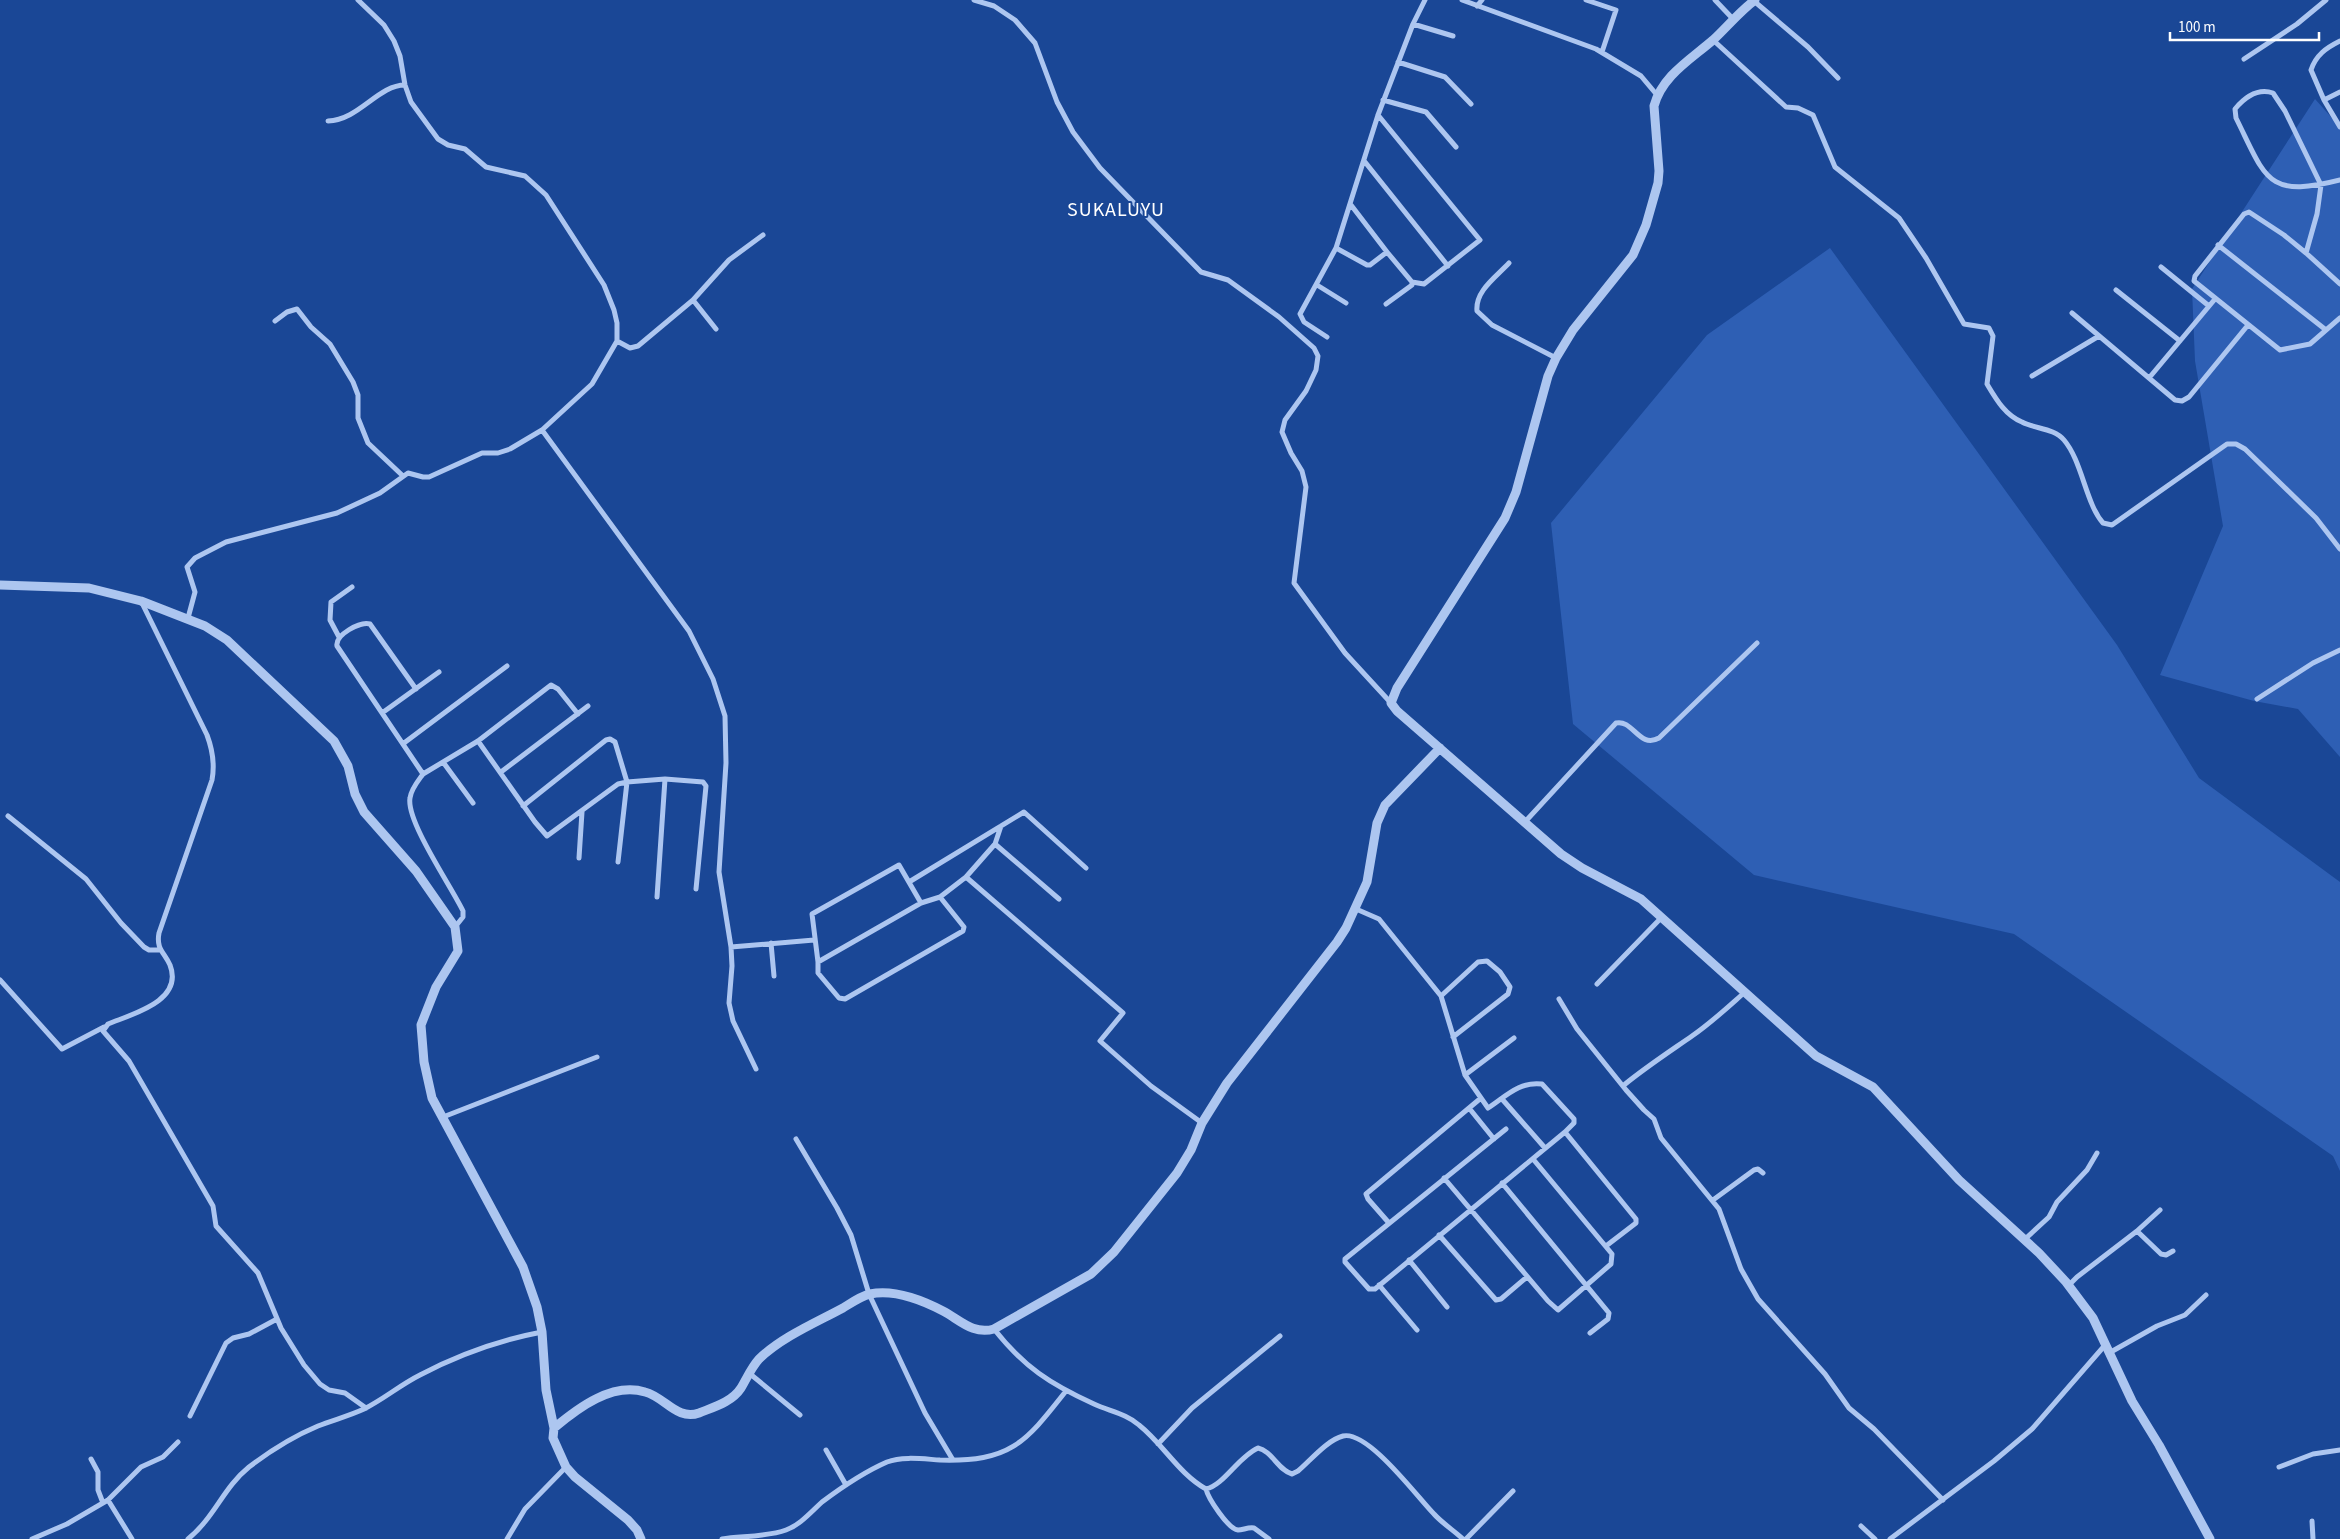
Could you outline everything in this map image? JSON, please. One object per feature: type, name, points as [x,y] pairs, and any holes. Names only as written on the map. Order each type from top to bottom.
[{"type":"street","points":[[188,618],[195,592],[187,567],[195,558],[226,542],[337,513],[380,493],[403,476],[412,473],[429,477],[482,453],[498,453],[510,449],[542,430],[592,384],[617,341],[617,324],[607,290],[546,195],[525,176],[486,167],[465,149],[448,145],[438,138],[411,102],[405,85],[400,56],[394,41],[384,25],[358,0]]},
{"type":"street","points":[[974,0],[994,6],[1008,16],[1035,43],[1054,93],[1073,132],[1100,168],[1194,265],[1201,272],[1228,280],[1279,317],[1314,348],[1318,356],[1316,370],[1306,391],[1286,420],[1282,432],[1291,453],[1302,471],[1306,487],[1294,583],[1345,653],[1397,711],[1524,823],[1572,862],[1626,889],[1663,917],[1816,1056],[1873,1087],[1946,1167],[2024,1240],[2069,1286],[2093,1318],[2132,1401],[2159,1445],[2210,1539]]},
{"type":"street","points":[[1327,337],[1300,319],[1300,314],[1336,248],[1365,162],[1378,115],[1413,24],[1425,0]]},
{"type":"street","points":[[1462,0],[1602,52],[1641,76],[1657,95]]},
{"type":"street","points":[[1477,6],[1482,0]]},
{"type":"street","points":[[1586,0],[1616,10],[1602,52]]},
{"type":"street","points":[[1715,0],[1734,20]]},
{"type":"street","points":[[2244,59],[2297,24],[2326,0]]},
{"type":"street","points":[[1391,703],[1395,692],[1505,518],[1516,492],[1548,376],[1556,358],[1573,330],[1633,255],[1646,225],[1658,183],[1654,106],[1657,95],[1665,82],[1713,40],[1752,1],[1808,47],[1838,78]]},
{"type":"street","points":[[1413,24],[1453,36]]},
{"type":"street","points":[[1713,40],[1786,107],[1798,108],[1813,115],[1835,167],[1899,218],[1926,258],[1964,324],[1989,328],[1993,336],[1987,384],[2005,412],[2021,422],[2057,433],[2064,440],[2103,523],[2112,525],[2227,444],[2236,444],[2245,449],[2316,518],[2340,549]]},
{"type":"street","points":[[2340,41],[2326,49],[2314,60],[2311,70],[2324,100],[2340,127]]},
{"type":"street","points":[[1398,62],[1445,77],[1471,104]]},
{"type":"street","points":[[328,121],[353,113],[396,86],[405,85]]},
{"type":"street","points":[[2306,253],[2317,214],[2321,185],[2285,111],[2273,93],[2264,90],[2254,93],[2235,109],[2236,118],[2262,171],[2276,183],[2303,188],[2321,185],[2340,180]]},
{"type":"street","points":[[2324,100],[2340,92]]},
{"type":"street","points":[[1384,100],[1426,112],[1456,147]]},
{"type":"street","points":[[1351,205],[1412,282],[1424,284],[1480,240],[1378,115]]},
{"type":"street","points":[[1365,162],[1448,266]]},
{"type":"street","points":[[2340,284],[2284,235],[2249,212],[2244,214],[2218,245],[2195,276],[2194,281],[2280,350],[2310,344],[2340,318]]},
{"type":"street","points":[[617,341],[630,348],[635,348],[693,300],[729,260],[763,235]]},
{"type":"street","points":[[2218,245],[2326,330]]},
{"type":"street","points":[[1336,248],[1367,265],[1370,265],[1387,252]]},
{"type":"street","points":[[1509,263],[1481,292],[1476,304],[1477,311],[1492,325],[1556,358]]},
{"type":"street","points":[[2161,267],[2209,306]]},
{"type":"street","points":[[1386,304],[1412,285],[1412,282]]},
{"type":"street","points":[[1317,285],[1346,303]]},
{"type":"street","points":[[2116,290],[2180,341]]},
{"type":"street","points":[[2149,378],[2215,299]]},
{"type":"street","points":[[693,300],[716,329]]},
{"type":"street","points":[[275,321],[287,312],[297,309],[311,327],[330,344],[353,382],[358,395],[358,418],[368,442],[403,476]]},
{"type":"street","points":[[2072,313],[2175,400],[2182,401],[2189,397],[2248,325]]},
{"type":"street","points":[[2032,376],[2099,336]]},
{"type":"street","points":[[542,430],[689,631],[721,699],[725,716],[726,736],[718,872],[731,947],[730,1013],[756,1069]]},
{"type":"street","points":[[0,585],[89,588],[141,600],[188,618],[216,632],[227,640],[334,741],[348,766],[355,794],[364,812],[416,872],[455,927],[458,951],[436,987],[423,1017],[420,1033],[432,1098],[523,1267],[537,1307],[542,1332],[546,1390],[554,1428],[553,1438],[566,1467],[575,1477],[628,1520],[637,1530],[641,1539]]},
{"type":"street","points":[[339,637],[330,620],[331,602],[352,587]]},
{"type":"street","points":[[0,980],[62,1049],[155,1003],[168,992],[172,977],[171,969],[159,950],[159,934],[212,780],[214,757],[207,735],[141,600]]},
{"type":"street","points":[[416,689],[370,624],[362,624],[339,637],[336,646],[404,743],[423,774]]},
{"type":"street","points":[[1524,823],[1616,723],[1622,722],[1646,740],[1659,738],[1757,643]]},
{"type":"street","points":[[2257,700],[2313,664],[2340,650]]},
{"type":"street","points":[[404,743],[507,666]]},
{"type":"street","points":[[382,713],[439,672]]},
{"type":"street","points":[[455,927],[463,917],[463,911],[422,836],[413,815],[409,800],[412,791],[423,774],[478,741],[551,685],[558,690],[578,714]]},
{"type":"street","points":[[500,772],[588,706]]},
{"type":"street","points":[[523,806],[610,739],[615,742],[627,782],[618,862]]},
{"type":"street","points":[[478,741],[523,806],[547,836],[618,784],[665,780],[703,782],[706,786],[696,889]]},
{"type":"street","points":[[554,1428],[601,1396],[618,1390],[646,1392],[680,1413],[691,1415],[698,1413],[733,1397],[749,1372],[763,1356],[789,1337],[869,1294],[885,1293],[912,1298],[943,1311],[975,1330],[983,1331],[994,1329],[1079,1282],[1114,1252],[1184,1163],[1202,1123],[1237,1070],[1337,942],[1356,909],[1371,869],[1380,814],[1391,796],[1440,748]]},
{"type":"street","points":[[443,762],[473,803]]},
{"type":"street","points":[[657,897],[665,780]]},
{"type":"street","points":[[579,858],[582,812]]},
{"type":"street","points":[[909,882],[1024,812],[1086,868]]},
{"type":"street","points":[[8,816],[86,879],[144,947],[149,950],[159,950]]},
{"type":"street","points":[[818,962],[920,903],[940,897],[966,876],[995,844],[1001,826]]},
{"type":"street","points":[[995,844],[1059,899]]},
{"type":"street","points":[[920,903],[899,865],[812,914],[818,974],[839,998],[845,999],[960,934],[964,927],[940,897]]},
{"type":"street","points":[[966,876],[1123,1013],[1100,1041],[1151,1086],[1202,1123]]},
{"type":"street","points":[[1356,909],[1380,919],[1441,996],[1465,1075],[1488,1108],[1521,1085],[1531,1083],[1542,1084],[1574,1119],[1574,1123],[1565,1132],[1375,1289],[1369,1289],[1344,1261],[1506,1129]]},
{"type":"street","points":[[1596,984],[1663,917]]},
{"type":"street","points":[[731,947],[814,940]]},
{"type":"street","points":[[771,943],[774,976]]},
{"type":"street","points":[[1441,996],[1478,962],[1487,962],[1500,972],[1510,987],[1508,994],[1453,1037]]},
{"type":"street","points":[[1624,1085],[1648,1065],[1665,1056],[1692,1036],[1746,992]]},
{"type":"street","points":[[1559,999],[1577,1029],[1644,1110],[1654,1118],[1661,1138],[1719,1209],[1741,1269],[1758,1299],[1825,1374],[1849,1408],[1874,1429],[1943,1500]]},
{"type":"street","points":[[104,1028],[104,1032],[129,1061],[213,1206],[216,1226],[258,1274],[277,1319],[296,1355],[320,1384],[329,1390],[345,1394],[366,1408]]},
{"type":"street","points":[[1465,1075],[1514,1038]]},
{"type":"street","points":[[443,1117],[597,1057]]},
{"type":"street","points":[[1389,1223],[1368,1199],[1366,1194],[1481,1098]]},
{"type":"street","points":[[1502,1099],[1545,1148]]},
{"type":"street","points":[[1469,1108],[1494,1139]]},
{"type":"street","points":[[1565,1132],[1636,1219],[1636,1223],[1606,1246]]},
{"type":"street","points":[[796,1139],[851,1235],[869,1294],[925,1413],[954,1460]]},
{"type":"street","points":[[2024,1240],[2049,1217],[2057,1202],[2087,1170],[2097,1153]]},
{"type":"street","points":[[1444,1178],[1556,1310],[1611,1264],[1612,1254],[1532,1158]]},
{"type":"street","points":[[1713,1200],[1754,1170],[1758,1169],[1763,1173]]},
{"type":"street","points":[[1502,1184],[1609,1313],[1608,1319],[1590,1333]]},
{"type":"street","points":[[2069,1286],[2076,1277],[2137,1231],[2160,1210]]},
{"type":"street","points":[[2137,1231],[2161,1254],[2166,1255],[2173,1251]]},
{"type":"street","points":[[1439,1235],[1496,1300],[1501,1299],[1527,1277]]},
{"type":"street","points":[[1409,1260],[1448,1307]]},
{"type":"street","points":[[1379,1285],[1417,1330]]},
{"type":"street","points":[[2109,1353],[2157,1326],[2185,1315],[2206,1295]]},
{"type":"street","points":[[190,1416],[226,1343],[233,1338],[249,1334],[277,1319]]},
{"type":"street","points":[[994,1329],[1010,1348],[1034,1371],[1066,1391],[1134,1421],[1187,1474],[1206,1489],[1217,1510],[1231,1526],[1238,1530],[1254,1528],[1269,1539]]},
{"type":"street","points":[[188,1539],[205,1525],[228,1490],[256,1462],[307,1431],[366,1408],[401,1386],[439,1366],[503,1341],[542,1332]]},
{"type":"street","points":[[1158,1444],[1192,1408],[1280,1336]]},
{"type":"street","points":[[1890,1539],[1994,1461],[2032,1429],[2106,1344]]},
{"type":"street","points":[[749,1372],[800,1415]]},
{"type":"street","points":[[722,1539],[786,1530],[801,1521],[846,1485],[893,1460],[954,1460],[995,1455],[1020,1443],[1037,1427],[1066,1391]]},
{"type":"street","points":[[1206,1489],[1213,1486],[1242,1458],[1258,1448],[1264,1450],[1288,1473],[1292,1474],[1298,1472],[1339,1438],[1352,1436],[1395,1470],[1434,1515],[1464,1539],[1513,1491]]},
{"type":"street","points":[[32,1539],[67,1524],[106,1502],[141,1467],[163,1457],[178,1442]]},
{"type":"street","points":[[826,1450],[846,1485]]},
{"type":"street","points":[[2279,1467],[2314,1454],[2340,1450]]},
{"type":"street","points":[[91,1460],[98,1472],[98,1490],[132,1539]]},
{"type":"street","points":[[507,1539],[525,1509],[566,1467]]},
{"type":"street","points":[[2312,1521],[2313,1539]]},
{"type":"street","points":[[1861,1526],[1875,1539]]},
{"type":"shaded area","points":[[2315,99],[2340,127],[2340,757],[2298,709],[2254,701],[2160,675],[2223,526],[2195,361],[2192,289]]},
{"type":"shaded area","points":[[1830,248],[2117,645],[2199,778],[2340,882],[2340,1171],[2333,1156],[2014,934],[1754,875],[1573,724],[1551,523],[1707,335]]},
{"type":"district","name":"SUKALUYU","points":[[1116,210]]}]
